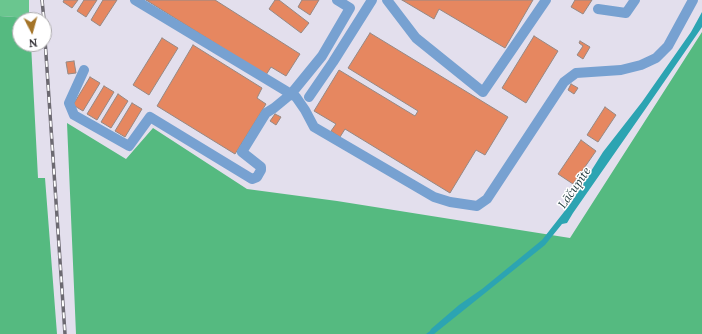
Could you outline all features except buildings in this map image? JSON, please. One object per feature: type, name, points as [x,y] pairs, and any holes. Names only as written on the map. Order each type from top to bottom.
[{"type":"lane","points":[[135,0],[296,97],[305,110],[314,128],[434,197],[450,202],[477,206],[487,199],[564,82],[576,73],[621,70],[641,65],[656,58],[668,46],[693,0]]},
{"type":"lane","points":[[84,70],[68,103],[74,115],[129,146],[150,117],[252,179],[257,177],[261,167],[242,152],[266,113],[291,94],[322,56],[350,8],[337,0]]},
{"type":"lane","points":[[309,97],[372,0]]},
{"type":"lane","points":[[387,0],[416,38],[483,92],[546,0]]},
{"type":"lane","points":[[598,9],[626,13],[636,0]]},
{"type":"green space","points":[[0,0],[29,0],[29,12],[12,12],[12,17],[0,16]]},
{"type":"green space","points":[[0,16],[12,17],[12,52],[31,52],[38,178],[45,178],[57,334],[0,334]]},
{"type":"green space","points":[[702,32],[702,334],[76,334],[67,123],[126,159],[153,128],[247,189],[337,201],[570,238]]},
{"type":"water","name":"Lāčupīte","points":[[702,12],[702,27],[567,223],[562,224],[545,245],[434,334],[426,334],[459,305],[482,289],[542,240],[571,203],[603,152],[642,102],[691,32]]},
{"type":"railway","points":[[42,0],[43,12]]},
{"type":"railway","points":[[46,52],[65,334]]}]
